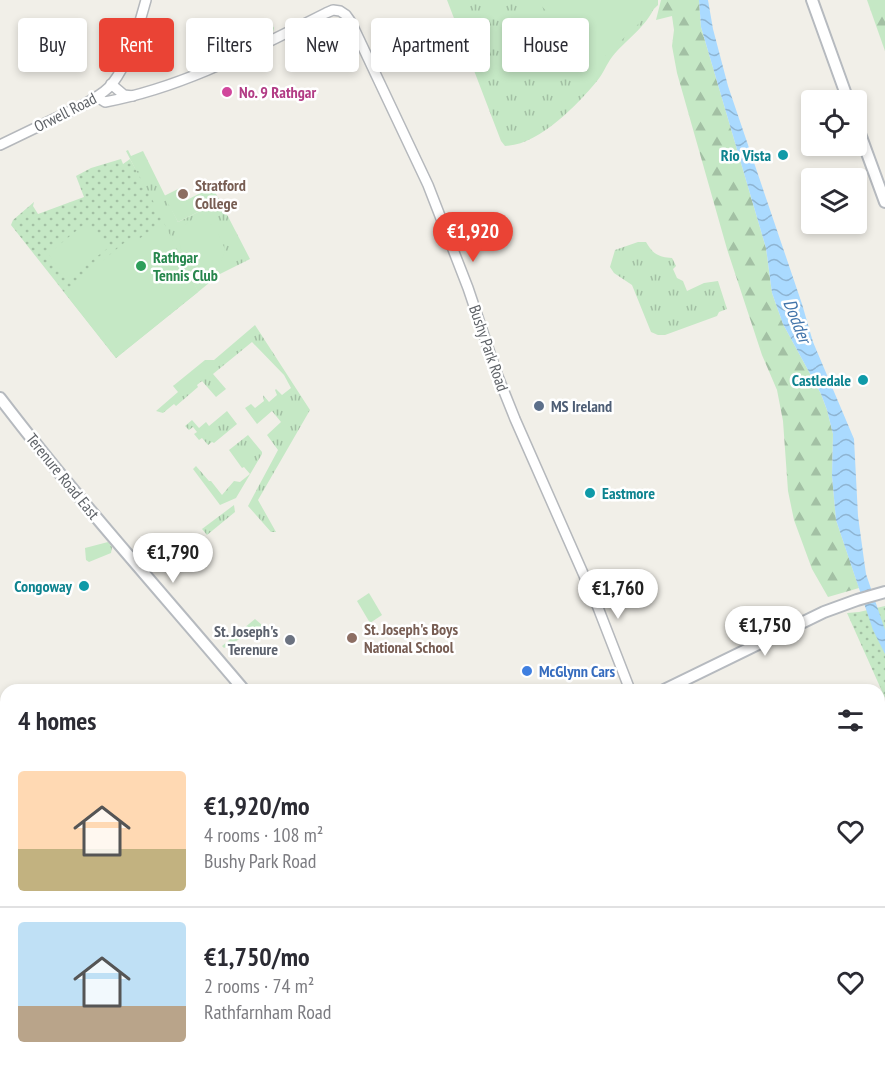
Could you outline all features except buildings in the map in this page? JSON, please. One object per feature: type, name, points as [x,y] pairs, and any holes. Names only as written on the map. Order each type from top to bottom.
[{"type":"main road","points":[[812,0],[844,90]]},
{"type":"main road","points":[[867,153],[885,201]]},
{"type":"main road","name":"Terenure Road East","points":[[0,398],[84,504],[239,684]]},
{"type":"main road","points":[[676,684],[824,612],[880,593]]},
{"type":"street","name":"Orwell Road","points":[[0,146],[97,97],[111,84],[136,35],[146,0]]},
{"type":"street","name":"Bushy Park Road","points":[[135,96],[174,85],[333,10],[346,15],[428,185],[450,239],[514,419],[597,605],[628,684]]},
{"type":"street","points":[[111,84],[124,95],[135,96]]},
{"type":"street","points":[[97,97],[105,102],[135,96]]},
{"type":"green space","points":[[447,0],[657,0],[644,24],[612,57],[597,81],[579,102],[544,132],[518,144],[505,146],[475,72],[490,72],[490,18],[454,18]]},
{"type":"green space","points":[[536,0],[658,0],[658,5],[596,65],[589,57],[589,18],[553,18]]},
{"type":"green space","points":[[661,0],[699,0],[701,27],[766,248],[772,293],[783,324],[821,394],[827,410],[833,434],[832,476],[836,520],[859,588],[828,597],[812,569],[794,520],[788,491],[783,421],[777,390],[762,355],[727,249],[677,73],[672,46],[674,30],[672,16],[656,20]]},
{"type":"green space","points":[[867,0],[885,0],[885,51]]},
{"type":"green space","points":[[128,150],[131,156],[143,151],[178,222],[220,201],[250,259],[220,274],[198,292],[126,151]]},
{"type":"green space","points":[[121,159],[123,164],[130,159],[198,292],[116,358],[11,225],[13,220],[34,202],[33,206],[38,214],[84,197],[76,176],[91,168]]},
{"type":"green space","points":[[212,187],[220,201],[178,222],[164,196],[180,188],[187,200]]},
{"type":"green space","points":[[194,219],[211,224],[225,249],[219,265],[210,271],[199,270],[182,252],[180,240],[183,228]]},
{"type":"green space","name":"Rathgar Tennis Club","points":[[163,221],[198,292],[116,358],[64,292],[135,234],[139,239]]},
{"type":"green space","points":[[87,222],[108,248],[68,279],[48,254]]},
{"type":"green space","points":[[638,242],[646,242],[656,254],[672,258],[676,266],[673,269],[677,278],[683,281],[687,291],[704,283],[718,281],[727,309],[719,312],[717,316],[665,335],[651,332],[632,285],[614,273],[610,267],[615,250]]},
{"type":"green space","points":[[255,325],[310,410],[258,500],[276,532],[271,532],[248,506],[278,450],[267,435],[281,422],[272,411],[257,424],[245,408],[251,404],[255,408],[264,401],[263,395],[269,402],[277,395],[276,389],[282,395],[291,388],[284,375],[252,342],[213,374],[226,389],[216,397],[202,381],[176,406],[174,404],[163,413],[156,411],[178,392],[173,386],[205,360],[214,360]]},
{"type":"green space","points":[[227,411],[237,424],[214,443],[208,445],[202,438],[199,440],[194,434],[197,432],[193,427],[189,430],[185,426],[192,420],[199,428],[206,422],[209,426]]},
{"type":"green space","points":[[248,435],[262,454],[236,498],[220,505],[193,469],[196,466],[222,495],[234,481],[240,482],[250,474],[244,467],[242,468],[229,450]]},
{"type":"green space","points":[[234,505],[235,512],[207,535],[202,529]]},
{"type":"green space","points":[[108,542],[112,547],[111,553],[89,562],[86,560],[85,548]]},
{"type":"green space","points":[[369,593],[382,615],[370,623],[357,601]]},
{"type":"green space","points":[[885,606],[885,684],[879,684],[847,613]]},
{"type":"green space","points":[[255,619],[262,625],[261,627],[224,648],[222,646]]},
{"type":"water","name":"Dodder","points":[[699,0],[708,0],[728,86],[813,342],[854,439],[858,516],[866,574],[885,630],[885,654],[873,630],[836,520],[832,476],[833,434],[827,410],[821,394],[783,324],[772,293],[766,248],[701,27]]},
{"type":"place","name":"No. 9 Rathgar","points":[[227,92]]},
{"type":"place","name":"Rio Vista","points":[[783,155]]},
{"type":"place","name":"Stratford College","points":[[183,194]]},
{"type":"place","name":"Rathgar Tennis Club","points":[[141,266]]},
{"type":"place","name":"Castledale","points":[[863,380]]},
{"type":"place","name":"MS Ireland","points":[[539,406]]},
{"type":"place","name":"Eastmore","points":[[590,493]]},
{"type":"place","name":"Congoway","points":[[84,586]]},
{"type":"place","name":"St. Joseph's Boys National School","points":[[352,638]]},
{"type":"place","name":"St. Joseph's Terenure","points":[[290,640]]},
{"type":"place","name":"McGlynn Cars","points":[[527,671]]}]
